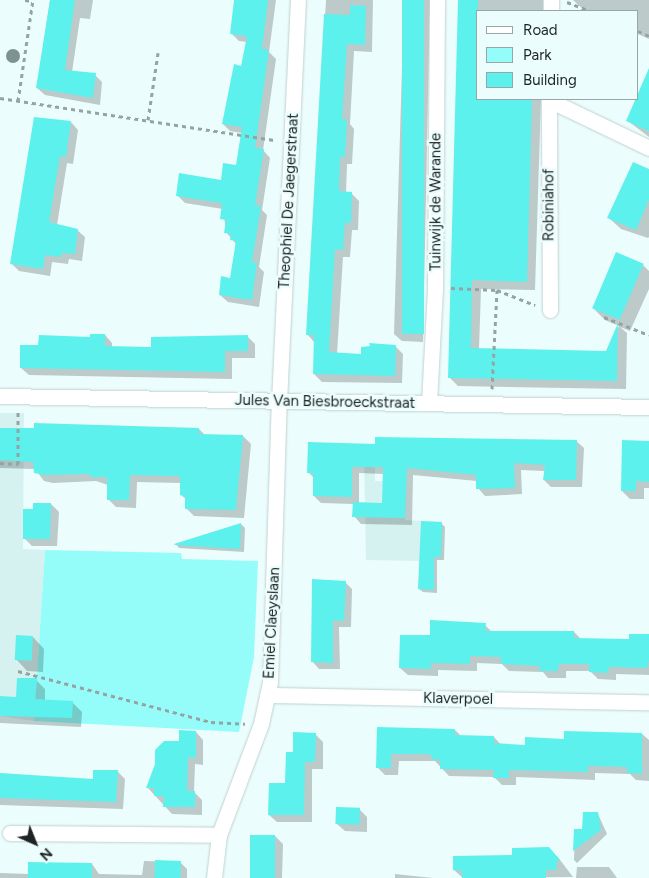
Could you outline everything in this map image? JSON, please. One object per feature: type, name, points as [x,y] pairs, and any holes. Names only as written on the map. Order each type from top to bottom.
[{"type":"street","name":"Theophiel De Jaegerstraat","points":[[279,402],[298,0]]},
{"type":"street","name":"Tuinwijk de Warande","points":[[429,403],[435,288],[437,0]]},
{"type":"street","name":"Robiniahof","points":[[550,310],[549,100],[649,148]]},
{"type":"street","name":"Jules Van Biesbroeckstraat","points":[[0,396],[649,408]]},
{"type":"street","name":"Emiel Claeyslaan","points":[[214,878],[219,835],[260,724],[268,695],[273,654],[279,402]]},
{"type":"street","name":"Klaverpoel","points":[[268,695],[649,702]]},
{"type":"street","points":[[10,833],[219,835]]},
{"type":"path","points":[[18,101],[33,0],[25,0]]},
{"type":"path","points":[[551,4],[569,2],[589,10]]},
{"type":"path","points":[[148,120],[158,54]]},
{"type":"path","points":[[0,98],[292,143]]},
{"type":"path","points":[[435,288],[497,290],[550,310]]},
{"type":"path","points":[[491,404],[497,290]]},
{"type":"path","points":[[604,317],[649,335]]},
{"type":"path","points":[[0,463],[18,464],[19,397]]},
{"type":"path","points":[[18,671],[210,722],[260,724]]},
{"type":"shaded area","points":[[0,413],[24,413],[23,549],[45,550],[34,721],[0,716]]},
{"type":"shaded area","points":[[364,458],[375,459],[375,481],[406,482],[405,520],[442,522],[441,557],[420,557],[420,561],[366,560]]},
{"type":"green space","points":[[45,550],[181,553],[182,559],[258,561],[254,657],[239,732],[34,721]]},
{"type":"building","points":[[50,0],[75,0],[65,70],[96,73],[93,98],[36,88]]},
{"type":"building","points":[[234,0],[268,0],[262,49],[269,50],[255,148],[264,149],[255,205],[261,206],[252,262],[257,263],[252,300],[219,295],[221,276],[230,278],[236,241],[230,240],[231,234],[224,233],[226,220],[220,219],[222,203],[176,196],[179,173],[221,180],[223,163],[236,165],[242,127],[222,124],[234,64],[241,66],[247,36],[230,34]]},
{"type":"building","points":[[402,0],[424,0],[424,334],[402,334]]},
{"type":"building","points":[[458,0],[478,0],[477,100],[532,100],[527,282],[472,280],[471,348],[606,351],[618,323],[617,381],[448,378]]},
{"type":"building","points":[[350,5],[366,6],[365,45],[347,44],[342,119],[347,120],[345,157],[340,157],[339,191],[352,192],[351,223],[345,223],[343,250],[335,249],[329,352],[361,354],[361,347],[370,346],[369,343],[396,345],[395,376],[313,374],[314,335],[306,335],[324,14],[350,15]]},
{"type":"building","points":[[649,68],[649,131],[626,121],[635,100],[639,100],[639,91]]},
{"type":"building","points":[[34,117],[71,121],[66,157],[60,156],[49,222],[78,229],[75,254],[62,253],[61,257],[45,255],[43,269],[10,264]]},
{"type":"building","points":[[633,162],[649,169],[649,199],[636,230],[607,218]]},
{"type":"building","points":[[616,252],[644,264],[620,320],[592,308]]},
{"type":"building","points":[[90,334],[105,334],[105,346],[151,347],[151,337],[248,335],[248,351],[225,351],[225,372],[20,368],[20,345],[38,345],[39,335],[90,337]]},
{"type":"building","points":[[34,423],[199,428],[199,434],[243,435],[236,510],[185,509],[185,496],[180,495],[180,476],[130,475],[129,500],[107,500],[107,477],[90,477],[90,474],[44,475],[34,473],[33,462],[0,460],[0,428],[34,428]]},
{"type":"building","points":[[375,437],[577,440],[576,480],[543,480],[545,465],[514,463],[515,488],[476,489],[476,475],[407,468],[405,518],[352,517],[353,502],[382,503],[383,467],[352,467],[352,497],[313,496],[313,473],[307,473],[308,442],[375,444]]},
{"type":"building","points":[[622,440],[649,441],[649,482],[636,481],[636,491],[621,491]]},
{"type":"building","points":[[33,503],[51,503],[50,539],[23,539],[23,509],[33,509]]},
{"type":"building","points":[[421,521],[442,522],[441,557],[434,557],[434,590],[418,589]]},
{"type":"building","points":[[241,523],[240,549],[174,544]]},
{"type":"building","points":[[312,579],[346,581],[344,621],[333,620],[333,663],[311,662]]},
{"type":"building","points":[[430,620],[486,623],[485,631],[574,631],[574,638],[629,639],[629,634],[649,634],[649,660],[647,668],[609,667],[608,673],[589,672],[589,664],[559,664],[558,671],[539,671],[540,666],[501,664],[501,657],[470,656],[470,664],[431,663],[431,669],[399,668],[400,635],[430,635]]},
{"type":"building","points":[[16,635],[33,636],[32,661],[15,660]]},
{"type":"building","points":[[17,678],[37,678],[35,699],[73,701],[72,718],[0,716],[0,696],[16,697]]},
{"type":"building","points":[[377,727],[455,729],[455,735],[494,736],[494,743],[525,745],[525,737],[564,739],[564,731],[642,733],[642,774],[627,773],[627,767],[588,766],[588,772],[509,770],[509,778],[493,778],[494,770],[440,769],[440,760],[431,759],[431,754],[391,754],[391,768],[376,768]]},
{"type":"building","points":[[179,730],[196,731],[196,758],[188,757],[187,791],[195,791],[195,807],[163,807],[164,796],[154,796],[154,788],[146,788],[155,764],[155,750],[164,741],[179,741]]},
{"type":"building","points":[[293,732],[316,733],[315,762],[305,762],[304,815],[268,815],[269,783],[285,783],[286,752],[293,752]]},
{"type":"building","points":[[93,770],[118,770],[116,802],[0,798],[0,773],[93,779]]},
{"type":"building","points":[[336,807],[360,808],[359,825],[335,824]]},
{"type":"building","points":[[583,812],[598,812],[601,830],[573,851],[574,829],[582,829]]},
{"type":"building","points":[[250,835],[275,835],[275,878],[250,878]]},
{"type":"building","points":[[549,847],[560,860],[556,863],[557,870],[546,870],[546,878],[462,878],[462,871],[453,870],[453,856],[512,855],[512,848]]},
{"type":"building","points":[[155,860],[181,861],[180,878],[154,878]]},
{"type":"building","points":[[28,862],[92,863],[92,878],[28,878]]}]
